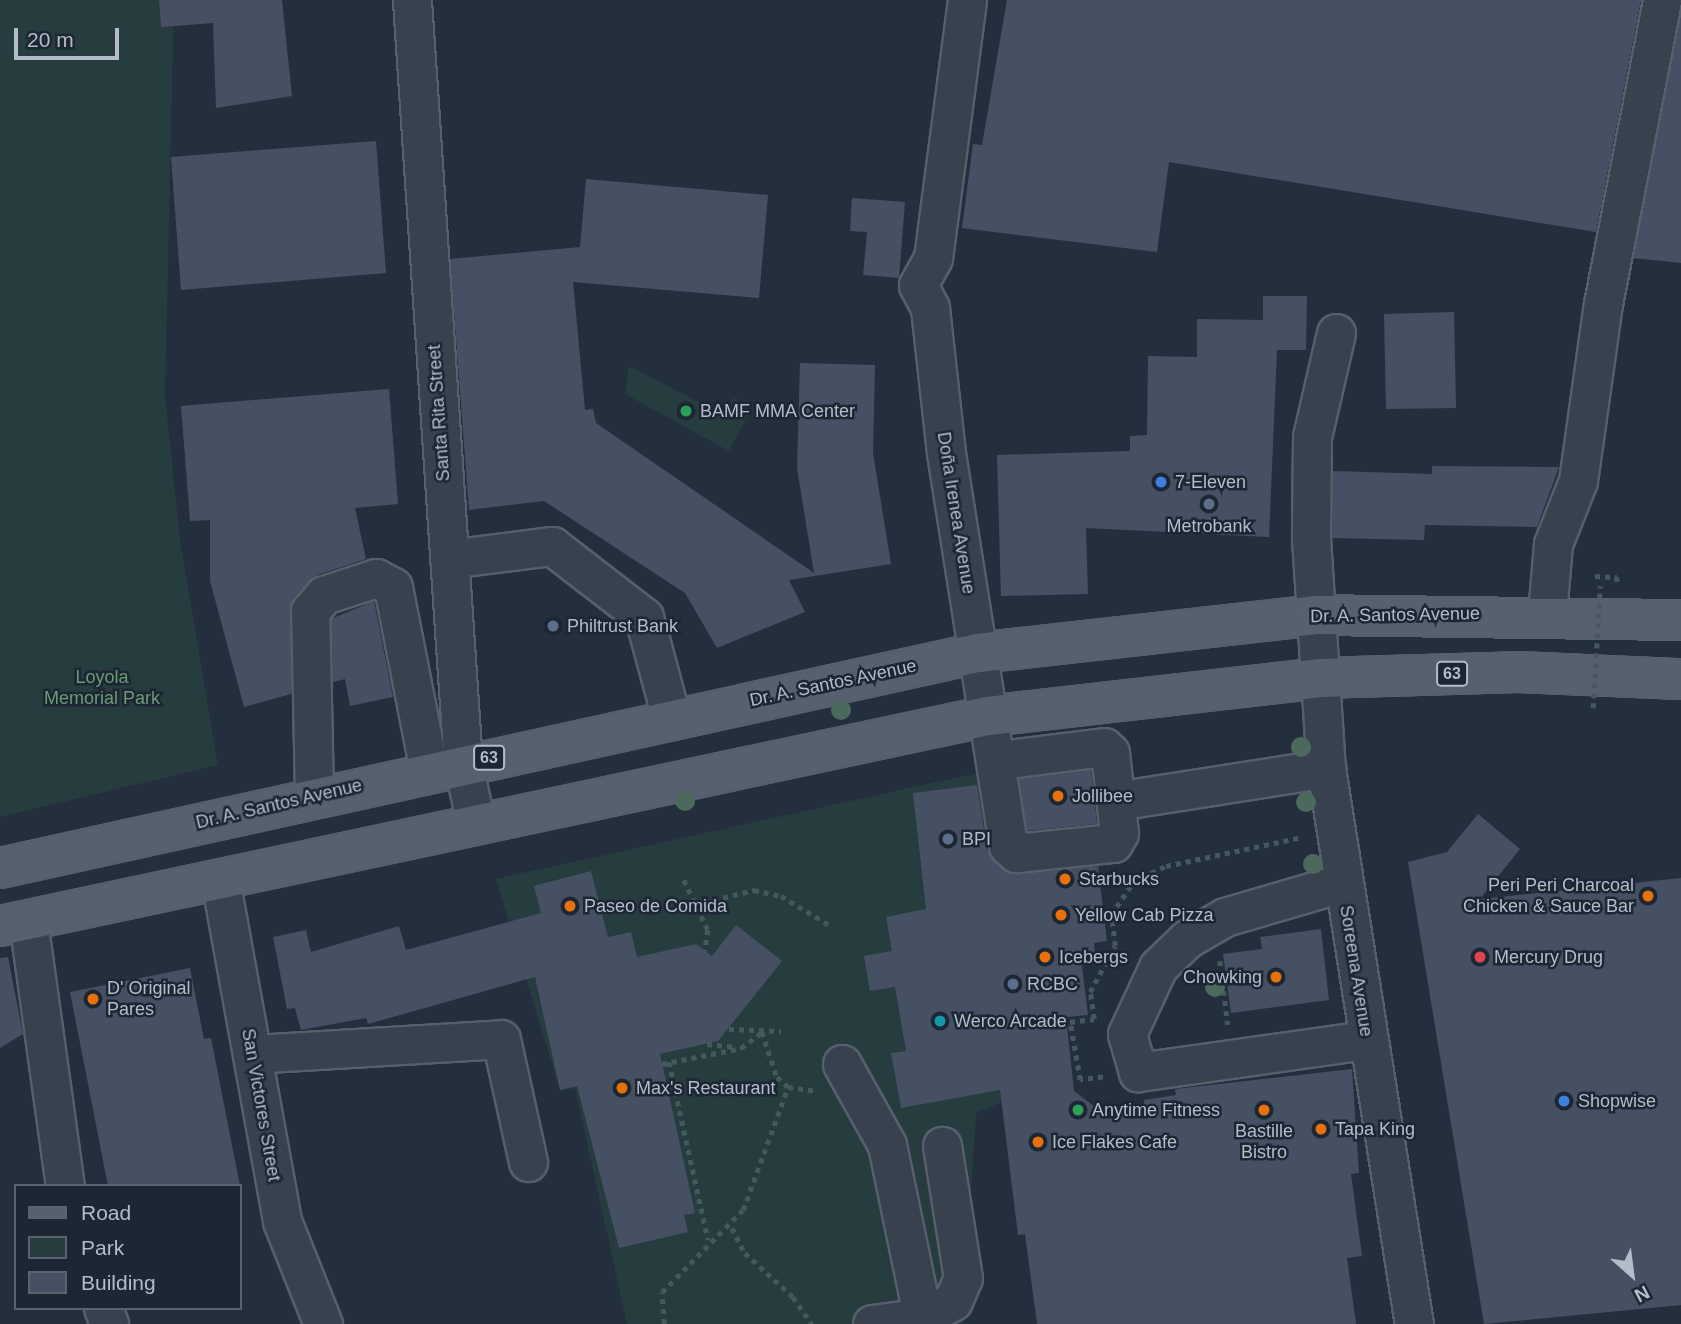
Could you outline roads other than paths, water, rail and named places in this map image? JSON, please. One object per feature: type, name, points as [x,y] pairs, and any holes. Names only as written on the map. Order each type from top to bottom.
[{"type":"main road","name":"Dr. A. Santos Avenue","points":[[0,868],[314,795],[978,653],[1316,615],[1547,614],[1681,620]]},
{"type":"main road","name":"63","points":[[14,923],[988,716],[1320,678],[1518,672],[1681,679]]},
{"type":"street","name":"Santa Rita Street","points":[[412,0],[449,559],[446,767],[476,824]]},
{"type":"street","name":"Doña Irenea Avenue","points":[[967,0],[933,258],[918,285],[930,308],[978,653],[988,716],[999,760],[1008,846],[1016,853],[1113,843],[1119,833],[1116,801]]},
{"type":"street","points":[[1547,614],[1553,544],[1578,481],[1603,304],[1662,0]]},
{"type":"street","name":"Soreena Avenue","points":[[1336,333],[1312,437],[1316,615],[1326,768],[1341,883],[1415,1324]]},
{"type":"street","points":[[449,559],[552,546],[644,617],[671,717]]},
{"type":"street","points":[[314,795],[310,611],[324,594],[376,578],[393,587],[446,767]]},
{"type":"street","points":[[1084,704],[1088,748]]},
{"type":"street","points":[[999,760],[1088,748],[1110,753],[1116,801],[1326,768]]},
{"type":"street","name":"San Victores Street","points":[[220,880],[282,1221],[323,1324]]},
{"type":"street","points":[[1341,883],[1273,900],[1205,928],[1158,967],[1127,1034],[1138,1072],[1367,1040]]},
{"type":"street","points":[[14,923],[65,1184]]},
{"type":"street","points":[[252,1054],[501,1039],[528,1162]]},
{"type":"street","points":[[842,1064],[887,1145],[924,1321]]},
{"type":"street","points":[[872,1324],[924,1321],[953,1300],[963,1278],[942,1146]]},
{"type":"place","name":"BAMF MMA Center","points":[[686,411]]},
{"type":"place","name":"7-Eleven","points":[[1161,482]]},
{"type":"place","name":"Metrobank","points":[[1209,504]]},
{"type":"place","name":"Philtrust Bank","points":[[553,626]]},
{"type":"place","name":"Jollibee","points":[[1058,796]]},
{"type":"place","name":"BPI","points":[[948,839]]},
{"type":"place","name":"Starbucks","points":[[1065,879]]},
{"type":"place","name":"Peri Peri Charcoal Chicken & Sauce Bar","points":[[1648,896]]},
{"type":"place","name":"Paseo de Comida","points":[[570,906]]},
{"type":"place","name":"Yellow Cab Pizza","points":[[1061,915]]},
{"type":"place","name":"Icebergs","points":[[1045,957]]},
{"type":"place","name":"Mercury Drug","points":[[1480,957]]},
{"type":"place","name":"Chowking","points":[[1276,977]]},
{"type":"place","name":"RCBC","points":[[1013,984]]},
{"type":"place","name":"D' Original Pares","points":[[93,999]]},
{"type":"place","name":"Werco Arcade","points":[[940,1021]]},
{"type":"place","name":"Max's Restaurant","points":[[622,1088]]},
{"type":"place","name":"Shopwise","points":[[1564,1101]]},
{"type":"place","name":"Anytime Fitness","points":[[1078,1110]]},
{"type":"place","name":"Bastille Bistro","points":[[1264,1110]]},
{"type":"place","name":"Tapa King","points":[[1321,1129]]},
{"type":"place","name":"Ice Flakes Cafe","points":[[1038,1142]]},
{"type":"park label","name":"Loyola Memorial Park","points":[[102,688]]}]
